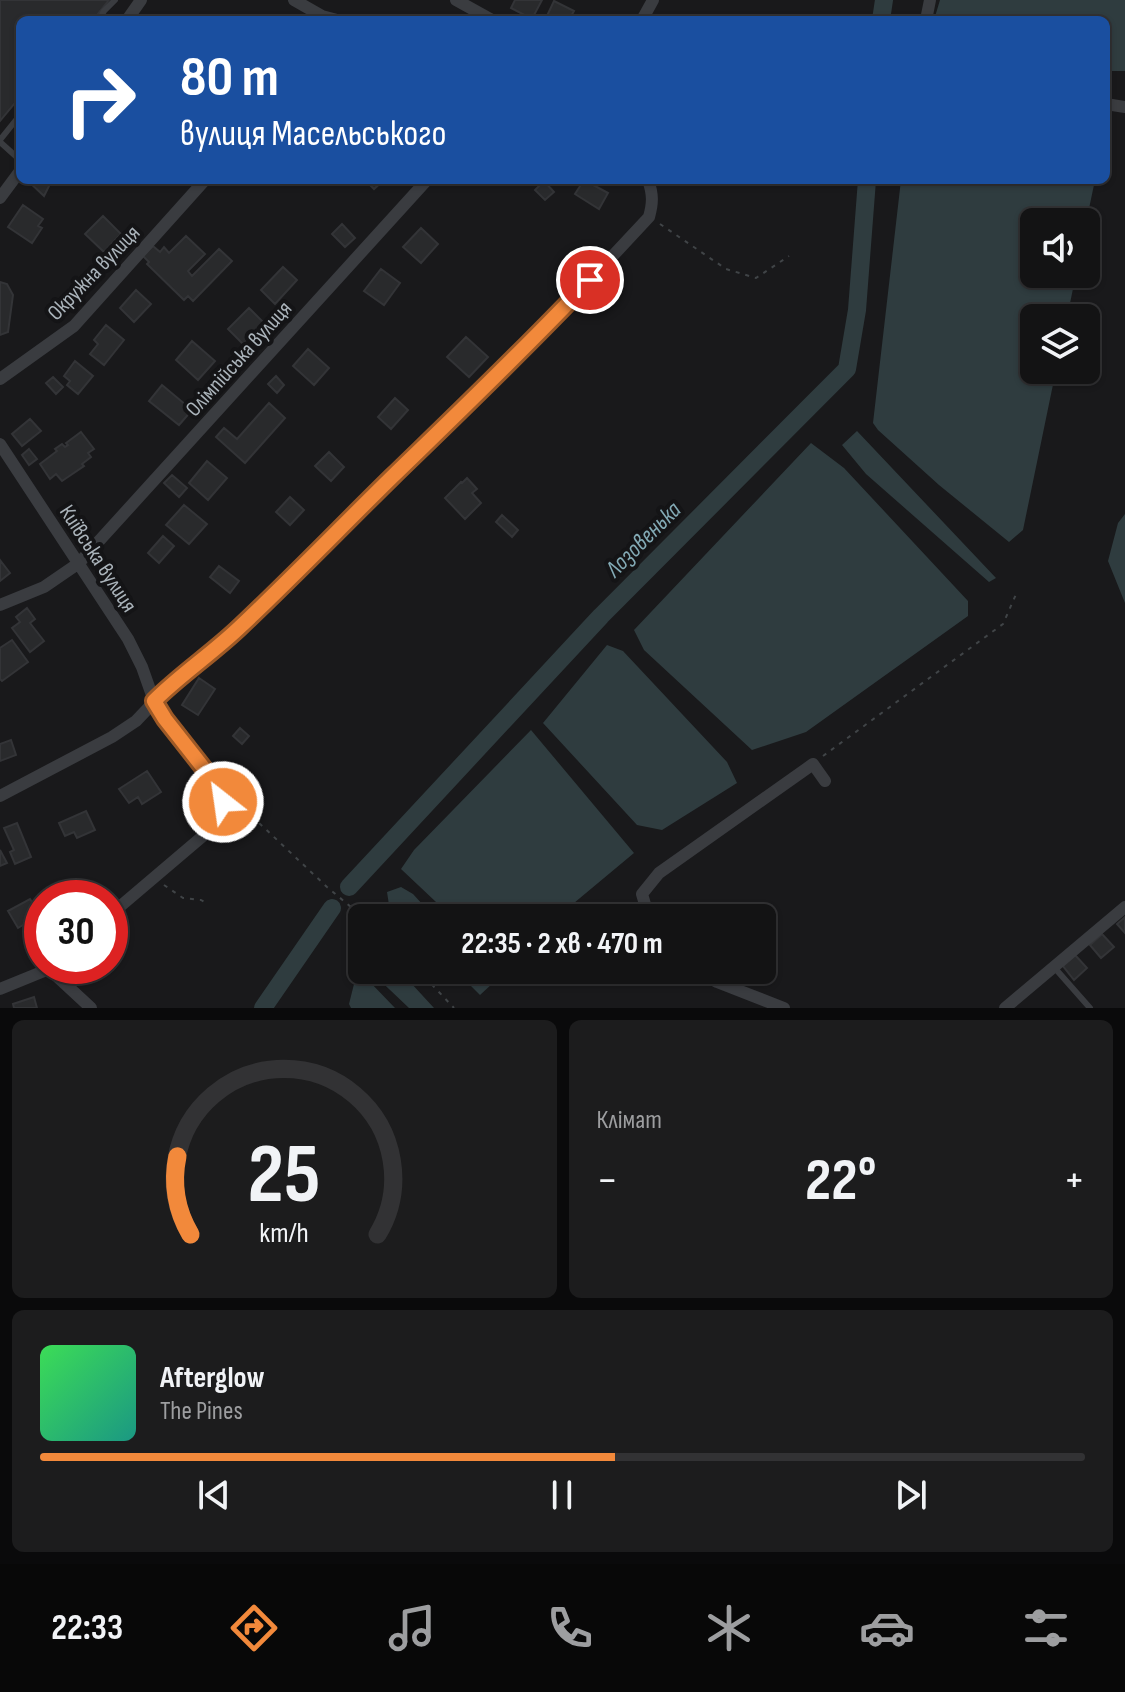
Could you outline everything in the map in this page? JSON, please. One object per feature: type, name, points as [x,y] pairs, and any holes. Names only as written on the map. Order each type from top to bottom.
[{"type":"street","points":[[294,0],[322,16]]},
{"type":"street","points":[[456,0],[485,16]]},
{"type":"street","points":[[0,198],[16,176]]},
{"type":"street","name":"Окружна вулиця","points":[[0,379],[74,326],[201,184]]},
{"type":"street","name":"Олімпійська вулиця","points":[[0,605],[44,587],[79,563],[423,184]]},
{"type":"street","points":[[0,796],[112,737],[136,721],[175,680],[228,638],[551,322],[649,217],[652,206],[649,184]]},
{"type":"street","name":"Київська вулиця","points":[[0,444],[128,639],[154,701],[209,775],[223,802]]},
{"type":"street","points":[[645,904],[642,894],[659,873],[813,764],[825,781]]},
{"type":"street","points":[[128,899],[210,830],[222,811],[223,802]]},
{"type":"street","points":[[1005,1008],[1125,907]]},
{"type":"street","points":[[0,989],[24,979]]},
{"type":"street","points":[[67,984],[91,1008]]},
{"type":"street","points":[[722,984],[784,1008]]},
{"type":"lane","points":[[101,16],[115,0]]},
{"type":"lane","points":[[16,120],[0,141],[16,156]]},
{"type":"lane","points":[[1053,966],[1090,1008]]},
{"type":"path","points":[[649,217],[726,269],[756,278],[789,256]]},
{"type":"path","points":[[813,764],[1003,624],[1017,592]]},
{"type":"path","points":[[223,802],[257,821],[348,905]]},
{"type":"path","points":[[154,876],[183,898],[206,903]]},
{"type":"path","points":[[431,984],[454,1008]]},
{"type":"shaded area","points":[[940,0],[1125,0],[1125,71],[1110,71],[1110,16],[935,16]]},
{"type":"shaded area","points":[[901,184],[1094,184],[1089,208],[1020,208],[1020,288],[1073,288],[1070,304],[1020,304],[1020,384],[1053,384],[1023,530],[1009,542],[873,423]]},
{"type":"shaded area","points":[[857,431],[996,578],[989,582],[866,474],[842,445]]},
{"type":"shaded area","points":[[811,443],[844,468],[968,601],[968,616],[806,732],[752,750],[644,650],[634,630]]},
{"type":"shaded area","points":[[1125,514],[1125,603],[1108,561],[1118,523]]},
{"type":"shaded area","points":[[607,645],[623,651],[727,762],[737,783],[662,830],[637,825],[543,723]]},
{"type":"shaded area","points":[[531,730],[634,853],[573,904],[438,904],[401,869],[414,850]]},
{"type":"shaded area","points":[[401,887],[422,904],[389,904],[387,892]]},
{"type":"shaded area","points":[[354,984],[372,984],[395,1008],[351,1008],[349,1004]]},
{"type":"shaded area","points":[[384,984],[412,984],[434,1008],[409,1008]]},
{"type":"shaded area","points":[[469,984],[492,984],[480,995]]},
{"type":"building","points":[[0,0],[109,0],[96,16],[16,16],[16,102],[0,121]]},
{"type":"building","points":[[515,0],[542,0],[534,16],[526,16],[511,8]]},
{"type":"building","points":[[554,1],[574,11],[571,16],[547,16]]},
{"type":"building","points":[[31,184],[50,184],[44,196]]},
{"type":"building","points":[[541,184],[547,184],[554,192],[545,200],[535,190]]},
{"type":"building","points":[[581,184],[591,184],[608,193],[599,209],[575,194]]},
{"type":"building","points":[[23,205],[43,219],[38,226],[42,228],[32,243],[8,227]]},
{"type":"building","points":[[103,216],[121,234],[104,252],[85,234]]},
{"type":"building","points":[[342,224],[355,238],[345,247],[332,234]]},
{"type":"building","points":[[421,228],[438,244],[421,263],[403,247]]},
{"type":"building","points":[[186,236],[205,254],[188,271],[192,276],[219,249],[232,261],[193,301],[188,296],[184,300],[147,264],[149,262],[143,256],[153,246],[160,252],[164,247],[169,253]]},
{"type":"building","points":[[283,267],[297,280],[275,304],[261,290]]},
{"type":"building","points":[[381,269],[400,283],[384,305],[364,291]]},
{"type":"building","points":[[0,282],[7,284],[13,295],[8,332],[0,335]]},
{"type":"building","points":[[136,290],[151,304],[134,322],[120,308]]},
{"type":"building","points":[[249,308],[264,323],[243,344],[228,329]]},
{"type":"building","points":[[106,325],[124,340],[104,365],[90,354],[98,344],[94,340]]},
{"type":"building","points":[[466,337],[488,357],[469,377],[447,357]]},
{"type":"building","points":[[192,341],[215,361],[198,380],[176,360]]},
{"type":"building","points":[[308,349],[329,368],[314,385],[293,366]]},
{"type":"building","points":[[75,361],[93,376],[78,394],[67,385],[70,381],[64,376]]},
{"type":"building","points":[[276,376],[284,385],[277,393],[268,384]]},
{"type":"building","points":[[53,377],[63,387],[56,394],[46,383]]},
{"type":"building","points":[[162,385],[192,410],[179,425],[149,401]]},
{"type":"building","points":[[203,389],[214,400],[208,407],[196,397]]},
{"type":"building","points":[[395,398],[408,410],[391,429],[378,417]]},
{"type":"building","points":[[269,403],[285,418],[245,463],[216,437],[224,428],[237,439]]},
{"type":"building","points":[[30,419],[41,431],[22,446],[12,434]]},
{"type":"building","points":[[81,432],[94,449],[88,453],[91,457],[82,464],[84,466],[62,481],[56,474],[50,479],[40,464],[57,451],[55,449],[62,444],[65,447]]},
{"type":"building","points":[[29,449],[37,459],[29,465],[22,455]]},
{"type":"building","points":[[329,452],[344,467],[331,481],[315,466]]},
{"type":"building","points":[[207,461],[227,478],[208,500],[189,483]]},
{"type":"building","points":[[172,475],[187,488],[179,497],[164,483]]},
{"type":"building","points":[[467,478],[477,489],[472,493],[481,503],[465,519],[445,498]]},
{"type":"building","points":[[290,497],[304,510],[290,525],[276,512]]},
{"type":"building","points":[[184,505],[207,524],[189,544],[166,525]]},
{"type":"building","points":[[502,515],[518,530],[512,537],[496,522]]},
{"type":"building","points":[[163,536],[174,546],[159,563],[148,553]]},
{"type":"building","points":[[0,560],[10,573],[0,581]]},
{"type":"building","points":[[219,566],[239,581],[230,593],[210,577]]},
{"type":"building","points":[[27,608],[35,619],[30,623],[44,641],[30,652],[12,628],[20,622],[16,617]]},
{"type":"building","points":[[12,640],[28,662],[2,681],[0,648]]},
{"type":"building","points":[[199,678],[215,689],[198,715],[182,705]]},
{"type":"building","points":[[240,728],[249,736],[242,744],[233,736]]},
{"type":"building","points":[[11,740],[16,755],[0,761],[0,744]]},
{"type":"building","points":[[147,771],[161,792],[142,804],[138,797],[129,803],[119,789]]},
{"type":"building","points":[[86,811],[95,830],[77,838],[74,832],[65,836],[59,823]]},
{"type":"building","points":[[17,823],[31,857],[15,864],[10,852],[14,850],[4,828]]},
{"type":"building","points":[[0,850],[7,863],[0,866]]},
{"type":"building","points":[[24,902],[24,924],[18,928],[8,911]]},
{"type":"building","points":[[1125,917],[1125,933],[1117,924]]},
{"type":"building","points":[[1102,934],[1114,947],[1101,958],[1090,945]]},
{"type":"building","points":[[1075,955],[1087,968],[1074,980],[1063,966]]},
{"type":"building","points":[[34,997],[37,1008],[14,1008],[13,1004]]},
{"type":"waterway","name":"Лозовенька","points":[[882,16],[884,0]]},
{"type":"waterway","name":"Лозовенька","points":[[349,887],[601,616],[847,369],[857,310],[867,184]]},
{"type":"waterway","name":"Лозовенька","points":[[263,1008],[332,908]]},
{"type":"route","points":[[223,802],[209,775],[154,701],[175,680],[206,658],[301,569],[590,280]]}]
